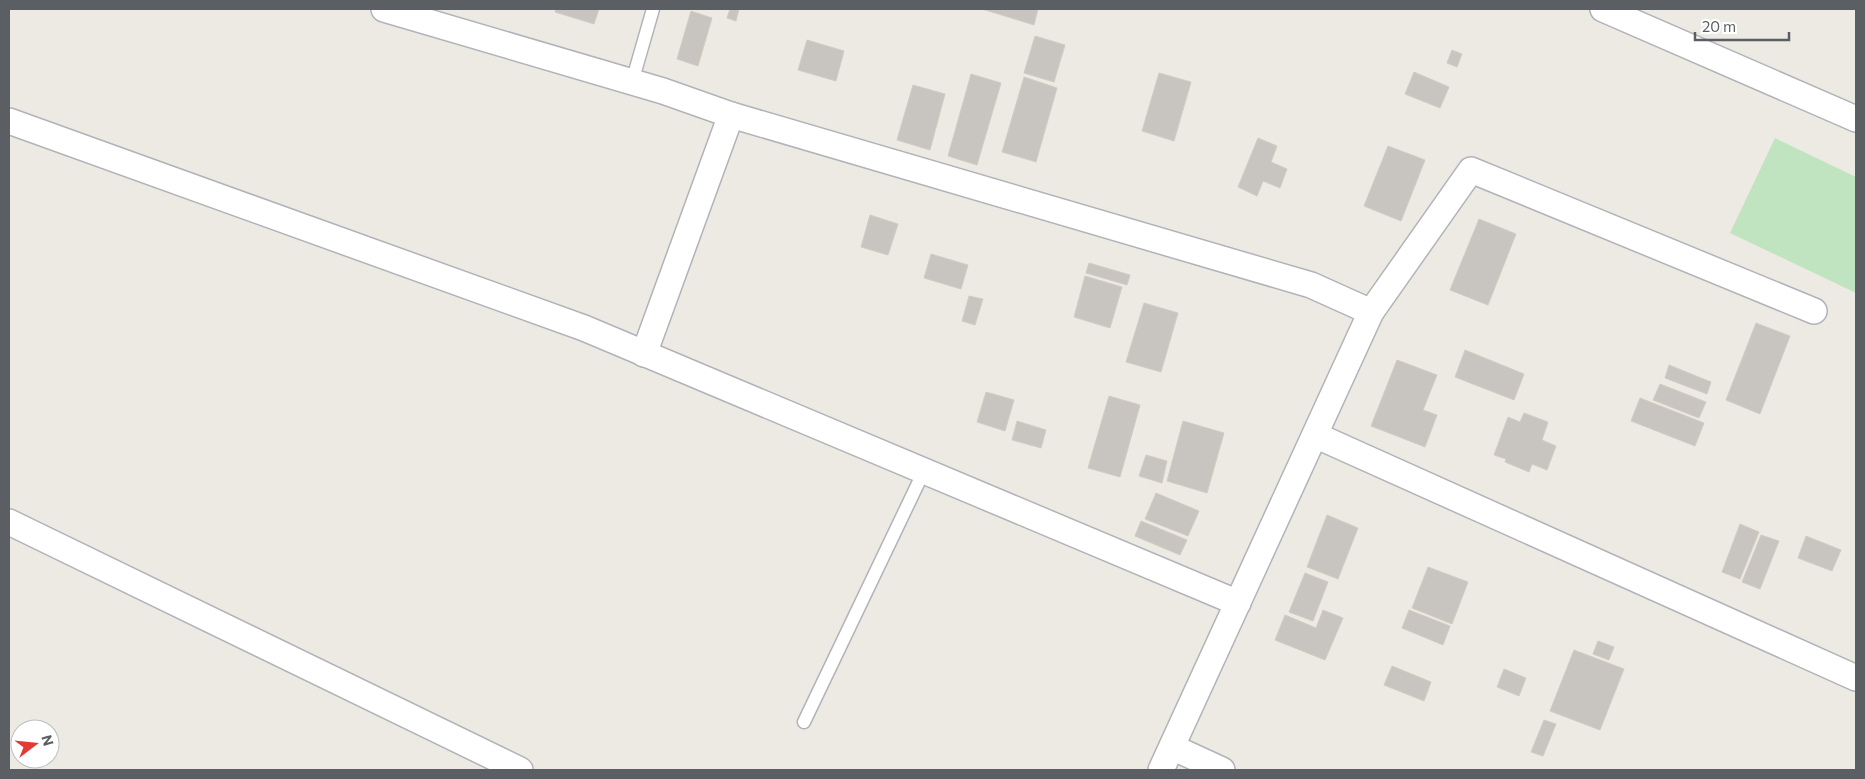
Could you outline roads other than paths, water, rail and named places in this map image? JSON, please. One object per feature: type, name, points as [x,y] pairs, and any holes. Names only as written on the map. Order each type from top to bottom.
[{"type":"street","points":[[384,9],[632,82],[731,115],[1311,285],[1371,312]]},
{"type":"street","points":[[1603,9],[1856,119]]},
{"type":"street","points":[[644,354],[731,115]]},
{"type":"street","points":[[9,121],[584,328],[1238,603]]},
{"type":"street","points":[[1161,770],[1371,312],[1471,170],[1814,311]]},
{"type":"street","points":[[1315,435],[1856,678]]},
{"type":"street","points":[[9,522],[520,770]]},
{"type":"street","points":[[1172,747],[1222,770]]},
{"type":"lane","points":[[632,82],[653,9]]},
{"type":"lane","points":[[804,722],[924,471]]}]
